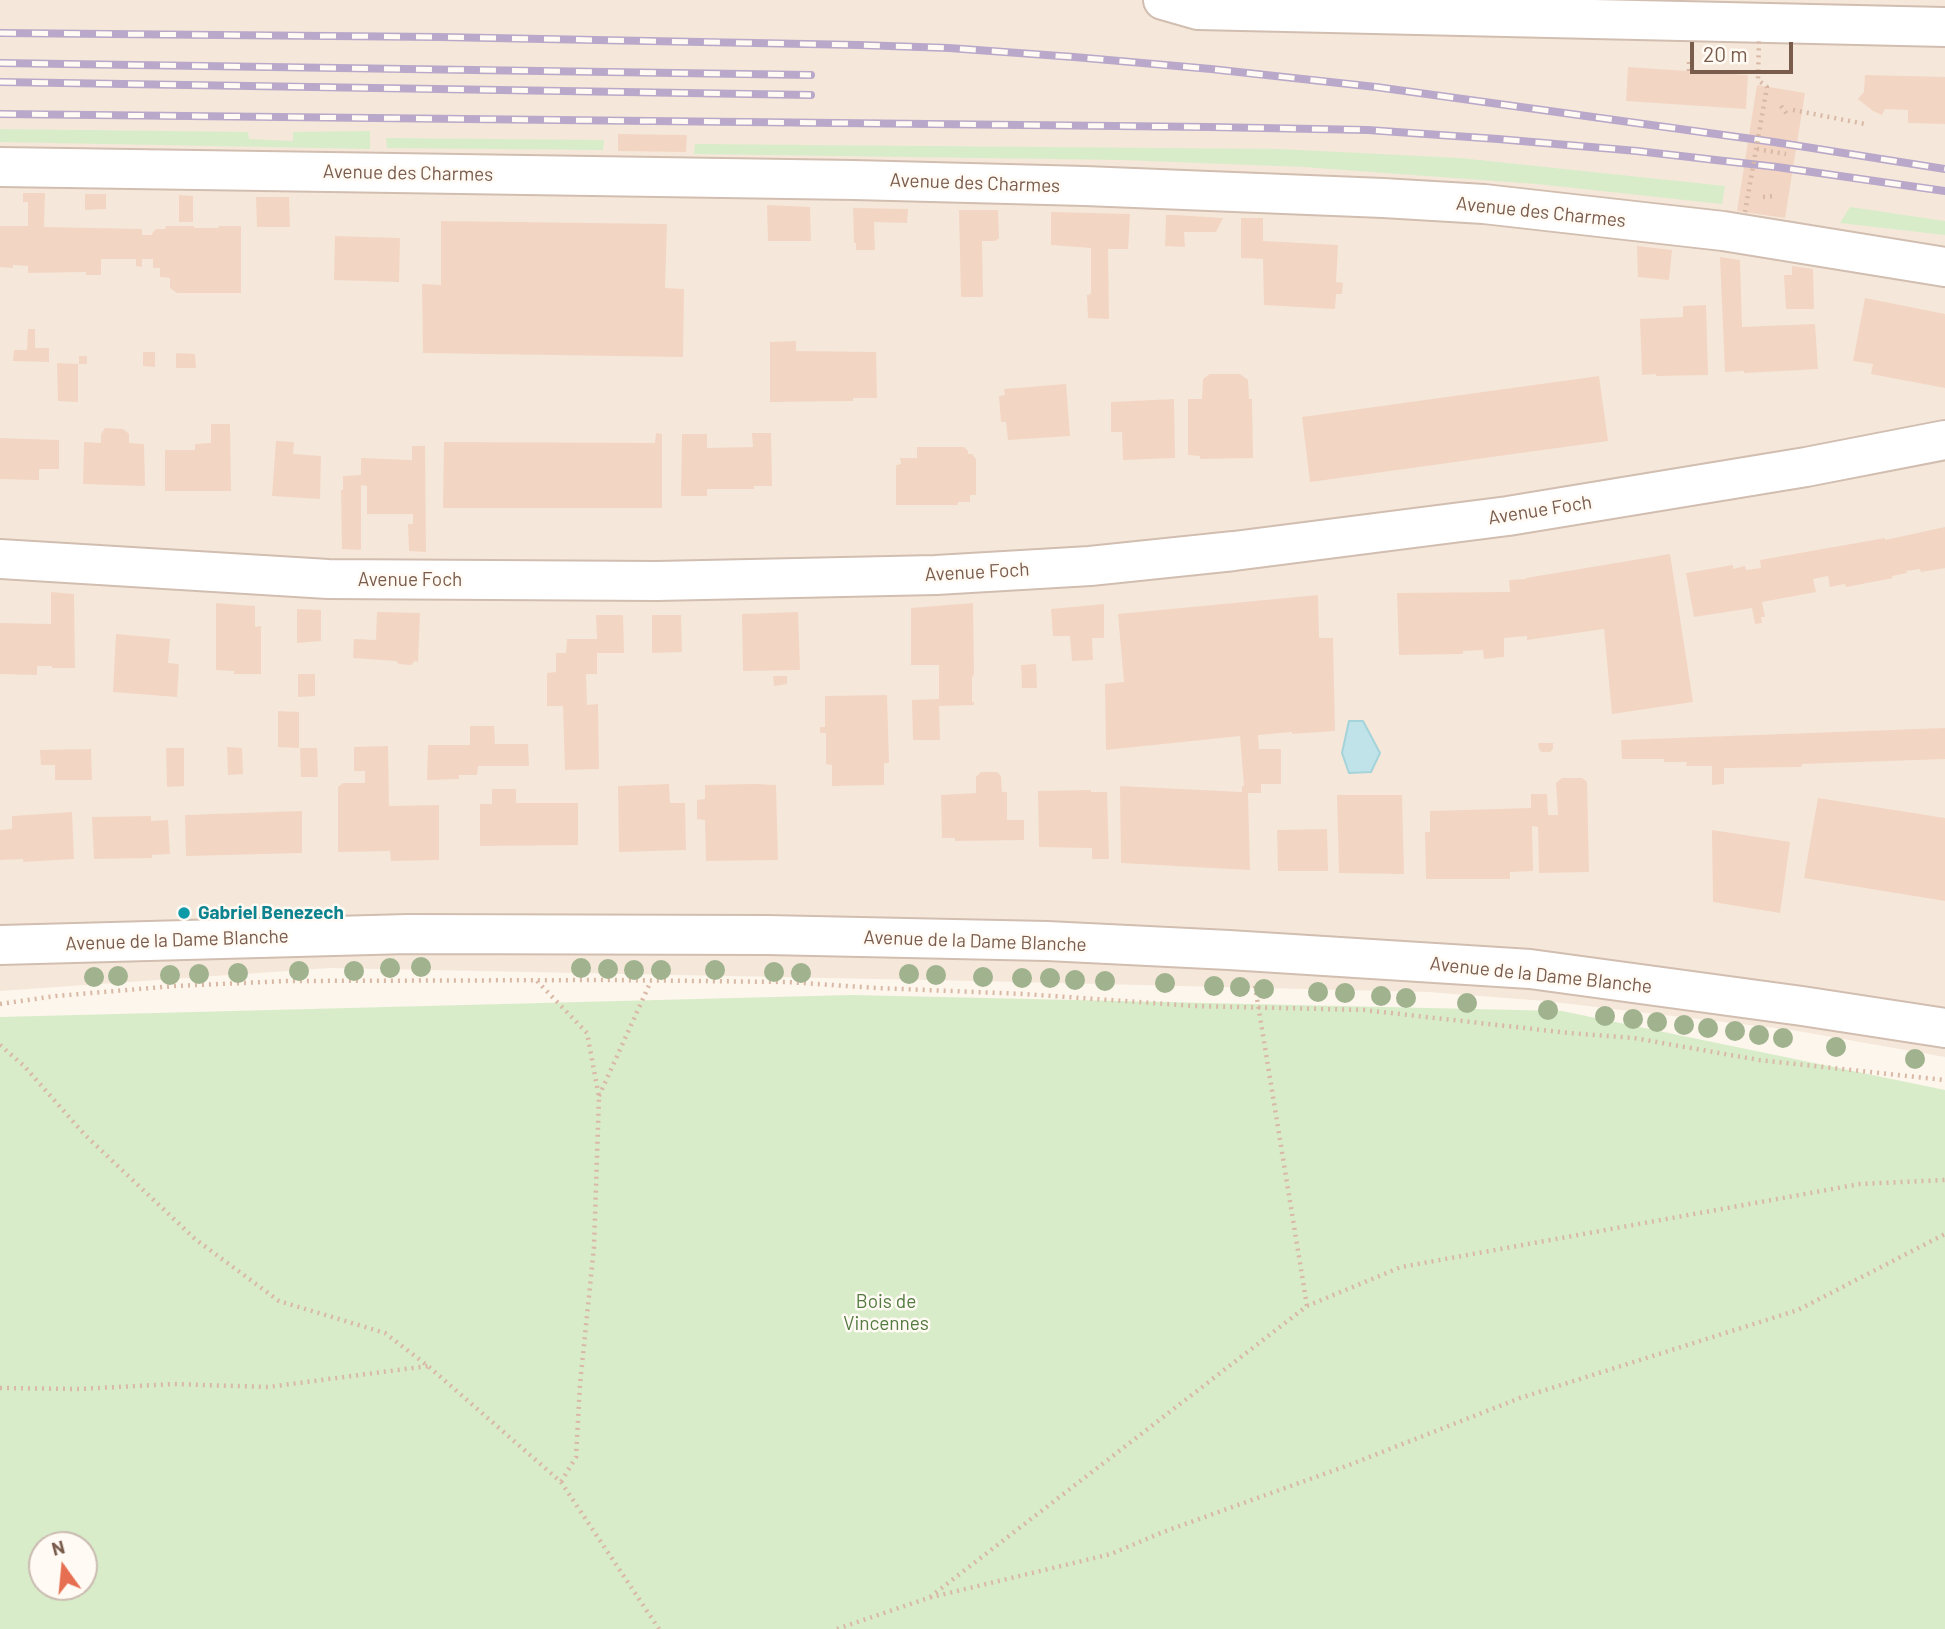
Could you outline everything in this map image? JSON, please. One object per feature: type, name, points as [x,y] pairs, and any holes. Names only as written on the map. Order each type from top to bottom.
[{"type":"street","points":[[1163,0],[1198,10],[1873,13],[1945,27]]},
{"type":"street","name":"Avenue des Charmes","points":[[0,167],[841,180],[1085,186],[1383,198],[1484,204],[1723,232],[1945,267]]},
{"type":"street","name":"Avenue Foch","points":[[0,559],[328,579],[657,581],[936,575],[1090,566],[1234,551],[1508,516],[1806,467],[1945,440]]},
{"type":"street","name":"Avenue de la Dame Blanche","points":[[0,945],[408,934],[725,935],[1047,942],[1530,970],[1945,1028]]},
{"type":"path","points":[[1745,212],[1767,87],[1758,80],[1759,39]]},
{"type":"path","points":[[1781,106],[1788,117]]},
{"type":"path","points":[[1793,110],[1865,124],[1865,127]]},
{"type":"path","points":[[1757,149],[1786,154]]},
{"type":"path","points":[[1763,197],[1774,196]]},
{"type":"path","points":[[1250,952],[1307,1306]]},
{"type":"path","points":[[537,980],[587,1033],[599,1097],[594,1247],[580,1384],[576,1457],[561,1482]]},
{"type":"path","points":[[0,1004],[56,996],[287,981],[787,982],[1195,1006],[1364,1010],[1634,1038],[1759,1060],[1945,1080]]},
{"type":"path","points":[[599,1097],[651,981]]},
{"type":"path","points":[[0,1045],[24,1066],[84,1134],[195,1239],[279,1301],[385,1333],[428,1366],[561,1482],[659,1629]]},
{"type":"path","points":[[928,1598],[1307,1306],[1401,1267],[1860,1184],[1945,1181]]},
{"type":"path","points":[[837,1629],[928,1598],[1111,1554],[1520,1398],[1798,1310],[1945,1234]]},
{"type":"path","points":[[0,1388],[79,1389],[173,1384],[268,1387],[428,1366]]},
{"type":"shaded area","points":[[0,0],[1945,0],[1945,1057],[1792,1030],[1545,1001],[1428,992],[330,968],[0,991]]},
{"type":"green space","points":[[0,129],[248,132],[249,139],[293,141],[293,132],[370,131],[370,149],[0,142]]},
{"type":"green space","points":[[386,138],[604,140],[603,150],[387,148]]},
{"type":"green space","points":[[695,144],[1279,149],[1460,158],[1725,186],[1722,204],[1537,184],[1303,167],[1123,160],[694,154]]},
{"type":"green space","points":[[1850,207],[1945,221],[1945,235],[1840,223]]},
{"type":"green space","name":"Bois de Vincennes","points":[[852,995],[1562,1011],[1945,1090],[1945,1629],[0,1629],[0,1017]]},
{"type":"water","points":[[1349,721],[1363,721],[1380,753],[1371,772],[1349,773],[1342,753]]},
{"type":"building","points":[[1628,67],[1748,75],[1746,109],[1626,101]]},
{"type":"building","points":[[1865,75],[1945,77],[1945,124],[1908,123],[1908,110],[1885,109],[1882,115],[1873,111],[1858,99],[1864,92]]},
{"type":"building","points":[[1757,85],[1805,93],[1785,218],[1737,211]]},
{"type":"building","points":[[618,134],[687,135],[686,152],[618,151]]},
{"type":"building","points":[[23,193],[45,193],[44,227],[142,229],[142,235],[152,235],[156,229],[165,229],[166,226],[241,226],[241,293],[177,293],[170,288],[170,278],[160,277],[160,268],[153,268],[153,259],[142,259],[142,267],[136,266],[136,259],[101,259],[101,275],[86,275],[86,272],[28,273],[28,266],[0,267],[0,226],[28,226],[28,202],[23,202]]},
{"type":"building","points":[[85,194],[106,194],[106,209],[85,210]]},
{"type":"building","points":[[179,195],[193,196],[193,222],[179,222]]},
{"type":"building","points":[[256,197],[289,197],[290,227],[257,227]]},
{"type":"building","points":[[767,205],[810,207],[811,241],[768,241]]},
{"type":"building","points":[[853,208],[908,209],[907,223],[874,222],[875,250],[856,250]]},
{"type":"building","points":[[959,210],[998,210],[999,238],[995,241],[982,241],[983,297],[961,297]]},
{"type":"building","points":[[1051,212],[1130,214],[1128,249],[1108,249],[1109,319],[1088,318],[1091,248],[1051,245]]},
{"type":"building","points":[[1166,215],[1223,218],[1216,232],[1184,232],[1185,247],[1165,246]]},
{"type":"building","points":[[1241,218],[1263,218],[1263,241],[1338,245],[1336,282],[1343,283],[1342,294],[1336,294],[1335,309],[1264,305],[1263,259],[1241,258]]},
{"type":"building","points":[[441,221],[667,224],[665,288],[684,289],[683,357],[423,353],[422,284],[441,285]]},
{"type":"building","points":[[335,236],[400,238],[399,282],[334,280]]},
{"type":"building","points":[[1637,246],[1672,250],[1669,280],[1638,277]]},
{"type":"building","points":[[1720,257],[1740,260],[1742,327],[1815,324],[1818,369],[1725,372]]},
{"type":"building","points":[[1792,266],[1813,269],[1814,309],[1786,309],[1784,275],[1792,275]]},
{"type":"building","points":[[1865,298],[1945,314],[1945,388],[1871,374],[1873,364],[1853,361]]},
{"type":"building","points":[[1706,305],[1708,375],[1642,375],[1640,319],[1683,317],[1683,306]]},
{"type":"building","points":[[28,329],[35,329],[35,348],[49,348],[49,362],[13,361],[14,350],[27,350]]},
{"type":"building","points":[[796,341],[796,351],[876,352],[877,398],[853,398],[853,401],[770,402],[770,342]]},
{"type":"building","points":[[143,352],[155,352],[155,367],[143,366]]},
{"type":"building","points":[[176,353],[195,354],[196,368],[176,368]]},
{"type":"building","points":[[79,356],[87,356],[87,364],[79,364]]},
{"type":"building","points":[[57,363],[78,364],[78,402],[58,401]]},
{"type":"building","points":[[1210,374],[1240,374],[1248,380],[1249,399],[1252,399],[1253,458],[1200,459],[1200,456],[1188,455],[1188,399],[1202,399],[1203,379]]},
{"type":"building","points":[[1599,376],[1608,441],[1310,482],[1302,417]]},
{"type":"building","points":[[1066,384],[1070,436],[1008,440],[1006,422],[1001,422],[999,396],[1005,395],[1004,389]]},
{"type":"building","points":[[1174,399],[1175,458],[1123,460],[1122,432],[1111,432],[1111,402]]},
{"type":"building","points":[[211,424],[230,424],[231,491],[165,491],[165,450],[195,450],[195,444],[211,443]]},
{"type":"building","points":[[105,428],[123,429],[129,434],[129,443],[144,444],[145,486],[83,484],[84,442],[101,443],[101,434]]},
{"type":"building","points":[[656,433],[662,434],[662,508],[443,508],[444,442],[655,443]]},
{"type":"building","points":[[752,433],[771,433],[772,486],[754,486],[754,489],[707,489],[707,496],[681,496],[682,434],[707,434],[707,448],[753,447]]},
{"type":"building","points":[[0,438],[59,440],[59,469],[39,469],[39,480],[0,479]]},
{"type":"building","points":[[276,441],[294,442],[293,454],[321,456],[320,499],[272,496]]},
{"type":"building","points":[[412,446],[425,446],[426,552],[409,551],[408,524],[413,524],[413,514],[367,514],[367,486],[361,485],[361,550],[342,549],[343,476],[361,475],[361,458],[412,460]]},
{"type":"building","points":[[917,447],[964,447],[968,454],[972,454],[976,459],[976,495],[970,495],[970,502],[958,502],[958,505],[896,505],[896,465],[901,464],[900,458],[917,458]]},
{"type":"building","points":[[1945,527],[1945,568],[1921,572],[1920,569],[1906,571],[1907,573],[1892,576],[1893,578],[1846,587],[1845,584],[1830,587],[1828,576],[1813,579],[1816,592],[1762,602],[1765,617],[1761,617],[1762,623],[1755,624],[1752,608],[1694,617],[1686,573],[1733,565],[1733,569],[1745,566],[1746,570],[1761,568],[1760,560],[1885,540]]},
{"type":"building","points":[[1670,554],[1693,702],[1612,714],[1604,629],[1527,640],[1527,636],[1504,638],[1504,657],[1484,659],[1483,650],[1463,651],[1463,654],[1399,655],[1397,593],[1510,592],[1509,580]]},
{"type":"building","points":[[51,592],[74,594],[75,668],[37,666],[37,675],[0,674],[0,623],[51,624]]},
{"type":"building","points":[[1318,595],[1319,638],[1333,638],[1335,731],[1258,735],[1259,749],[1281,749],[1281,784],[1261,784],[1261,793],[1248,793],[1250,870],[1121,863],[1120,786],[1242,792],[1244,786],[1240,736],[1106,750],[1105,684],[1124,682],[1118,614]]},
{"type":"building","points":[[216,603],[255,606],[255,627],[261,626],[261,674],[234,674],[234,671],[216,670]]},
{"type":"building","points":[[973,603],[974,705],[939,706],[940,740],[913,740],[912,700],[939,699],[939,665],[911,665],[911,608]]},
{"type":"building","points":[[1104,604],[1104,638],[1092,638],[1093,660],[1072,661],[1070,636],[1053,636],[1051,609]]},
{"type":"building","points":[[297,609],[321,610],[321,641],[297,643]]},
{"type":"building","points":[[377,612],[420,613],[418,662],[415,661],[411,665],[399,664],[396,661],[353,658],[354,639],[376,640]]},
{"type":"building","points":[[798,612],[800,670],[743,671],[742,614]]},
{"type":"building","points":[[596,615],[623,615],[624,653],[597,653],[597,674],[586,674],[587,705],[598,704],[599,769],[565,770],[563,706],[547,706],[547,673],[556,672],[556,653],[566,653],[567,639],[597,639]]},
{"type":"building","points":[[652,615],[681,615],[682,652],[652,653]]},
{"type":"building","points":[[116,634],[170,639],[168,663],[179,664],[177,697],[113,692]]},
{"type":"building","points":[[1036,664],[1037,688],[1022,688],[1021,665]]},
{"type":"building","points":[[298,674],[315,674],[315,696],[298,697]]},
{"type":"building","points":[[773,676],[787,676],[787,684],[774,686]]},
{"type":"building","points":[[887,695],[889,763],[884,763],[884,785],[832,786],[832,765],[826,764],[826,733],[820,733],[820,727],[825,727],[825,696]]},
{"type":"building","points":[[278,711],[299,712],[299,748],[278,747]]},
{"type":"building","points":[[470,726],[494,726],[495,744],[528,744],[529,766],[478,766],[477,775],[459,775],[459,779],[427,780],[428,745],[470,745]]},
{"type":"building","points":[[1945,728],[1945,759],[1802,764],[1801,767],[1724,768],[1724,784],[1712,785],[1712,766],[1686,766],[1687,762],[1664,762],[1664,759],[1622,759],[1621,740]]},
{"type":"building","points":[[1538,743],[1553,743],[1553,749],[1550,752],[1542,752]]},
{"type":"building","points":[[388,746],[389,806],[439,805],[439,860],[391,861],[390,851],[338,852],[338,787],[343,783],[365,783],[365,771],[354,771],[354,747]]},
{"type":"building","points":[[227,747],[242,748],[243,774],[228,775]]},
{"type":"building","points":[[166,748],[184,748],[184,786],[167,787]]},
{"type":"building","points":[[300,748],[317,748],[318,777],[301,777]]},
{"type":"building","points":[[91,749],[92,780],[55,780],[55,765],[41,765],[40,750]]},
{"type":"building","points":[[981,772],[997,772],[1001,776],[1002,792],[1007,792],[1007,820],[1024,820],[1024,840],[955,841],[955,838],[942,838],[941,795],[976,793],[976,777]]},
{"type":"building","points":[[1562,778],[1582,778],[1587,782],[1589,872],[1539,873],[1538,827],[1532,826],[1533,871],[1510,872],[1510,879],[1426,879],[1425,832],[1430,832],[1430,811],[1531,808],[1531,794],[1547,794],[1548,815],[1558,815],[1556,783]]},
{"type":"building","points":[[669,784],[670,803],[685,803],[686,850],[619,852],[618,786]]},
{"type":"building","points":[[705,785],[776,785],[778,860],[706,861],[705,820],[697,819],[697,800],[705,799]]},
{"type":"building","points":[[492,789],[516,789],[516,803],[578,803],[578,845],[480,846],[480,804],[492,804]]},
{"type":"building","points":[[1038,791],[1107,792],[1109,859],[1092,859],[1092,848],[1039,847]]},
{"type":"building","points":[[1337,795],[1402,795],[1404,874],[1339,873]]},
{"type":"building","points":[[1818,798],[1945,818],[1945,901],[1804,878]]},
{"type":"building","points":[[302,811],[302,853],[186,856],[185,815]]},
{"type":"building","points":[[72,812],[74,859],[23,862],[23,859],[0,860],[0,830],[12,829],[12,816]]},
{"type":"building","points":[[151,816],[151,821],[168,820],[170,854],[152,855],[152,858],[94,859],[92,817]]},
{"type":"building","points":[[1327,829],[1328,871],[1278,871],[1277,830]]},
{"type":"building","points":[[1712,830],[1790,842],[1780,913],[1713,902]]},
{"type":"railway","points":[[0,33],[439,37],[949,48],[1211,69],[1376,87],[1774,142],[1945,169]]},
{"type":"railway","points":[[0,63],[811,75]]},
{"type":"railway","points":[[0,82],[811,95]]},
{"type":"railway","points":[[0,114],[1368,130],[1637,151],[1777,167],[1945,191]]},
{"type":"place","name":"Gabriel Benezech","points":[[184,913]]}]
